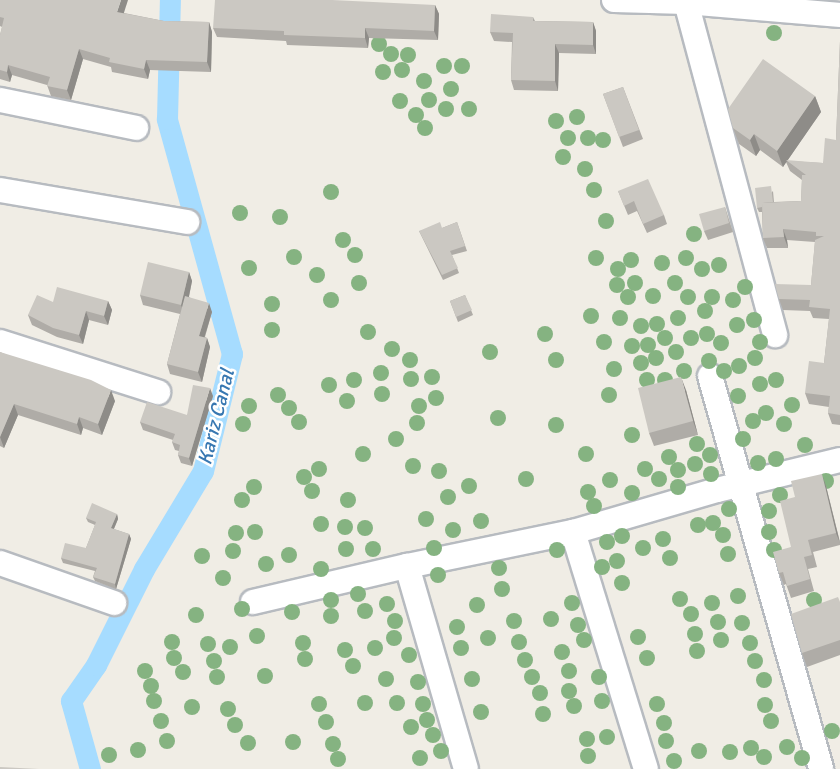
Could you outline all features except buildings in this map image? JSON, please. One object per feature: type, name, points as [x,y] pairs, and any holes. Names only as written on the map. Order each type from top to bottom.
[{"type":"street","points":[[614,0],[692,2],[840,15]]},
{"type":"street","points":[[692,2],[775,335]]},
{"type":"street","points":[[0,100],[136,128]]},
{"type":"street","points":[[0,190],[187,222]]},
{"type":"street","points":[[0,342],[158,392]]},
{"type":"street","points":[[710,376],[821,769]]},
{"type":"street","points":[[253,602],[407,566],[573,532],[742,484],[840,460]]},
{"type":"street","points":[[573,532],[646,769]]},
{"type":"street","points":[[0,563],[114,603]]},
{"type":"street","points":[[407,566],[466,769]]},
{"type":"street","points":[[831,769],[840,766]]},
{"type":"waterway","name":"Kariz Canal","points":[[90,769],[71,701],[96,665],[144,569],[203,471],[232,354],[167,119],[170,0]]}]
